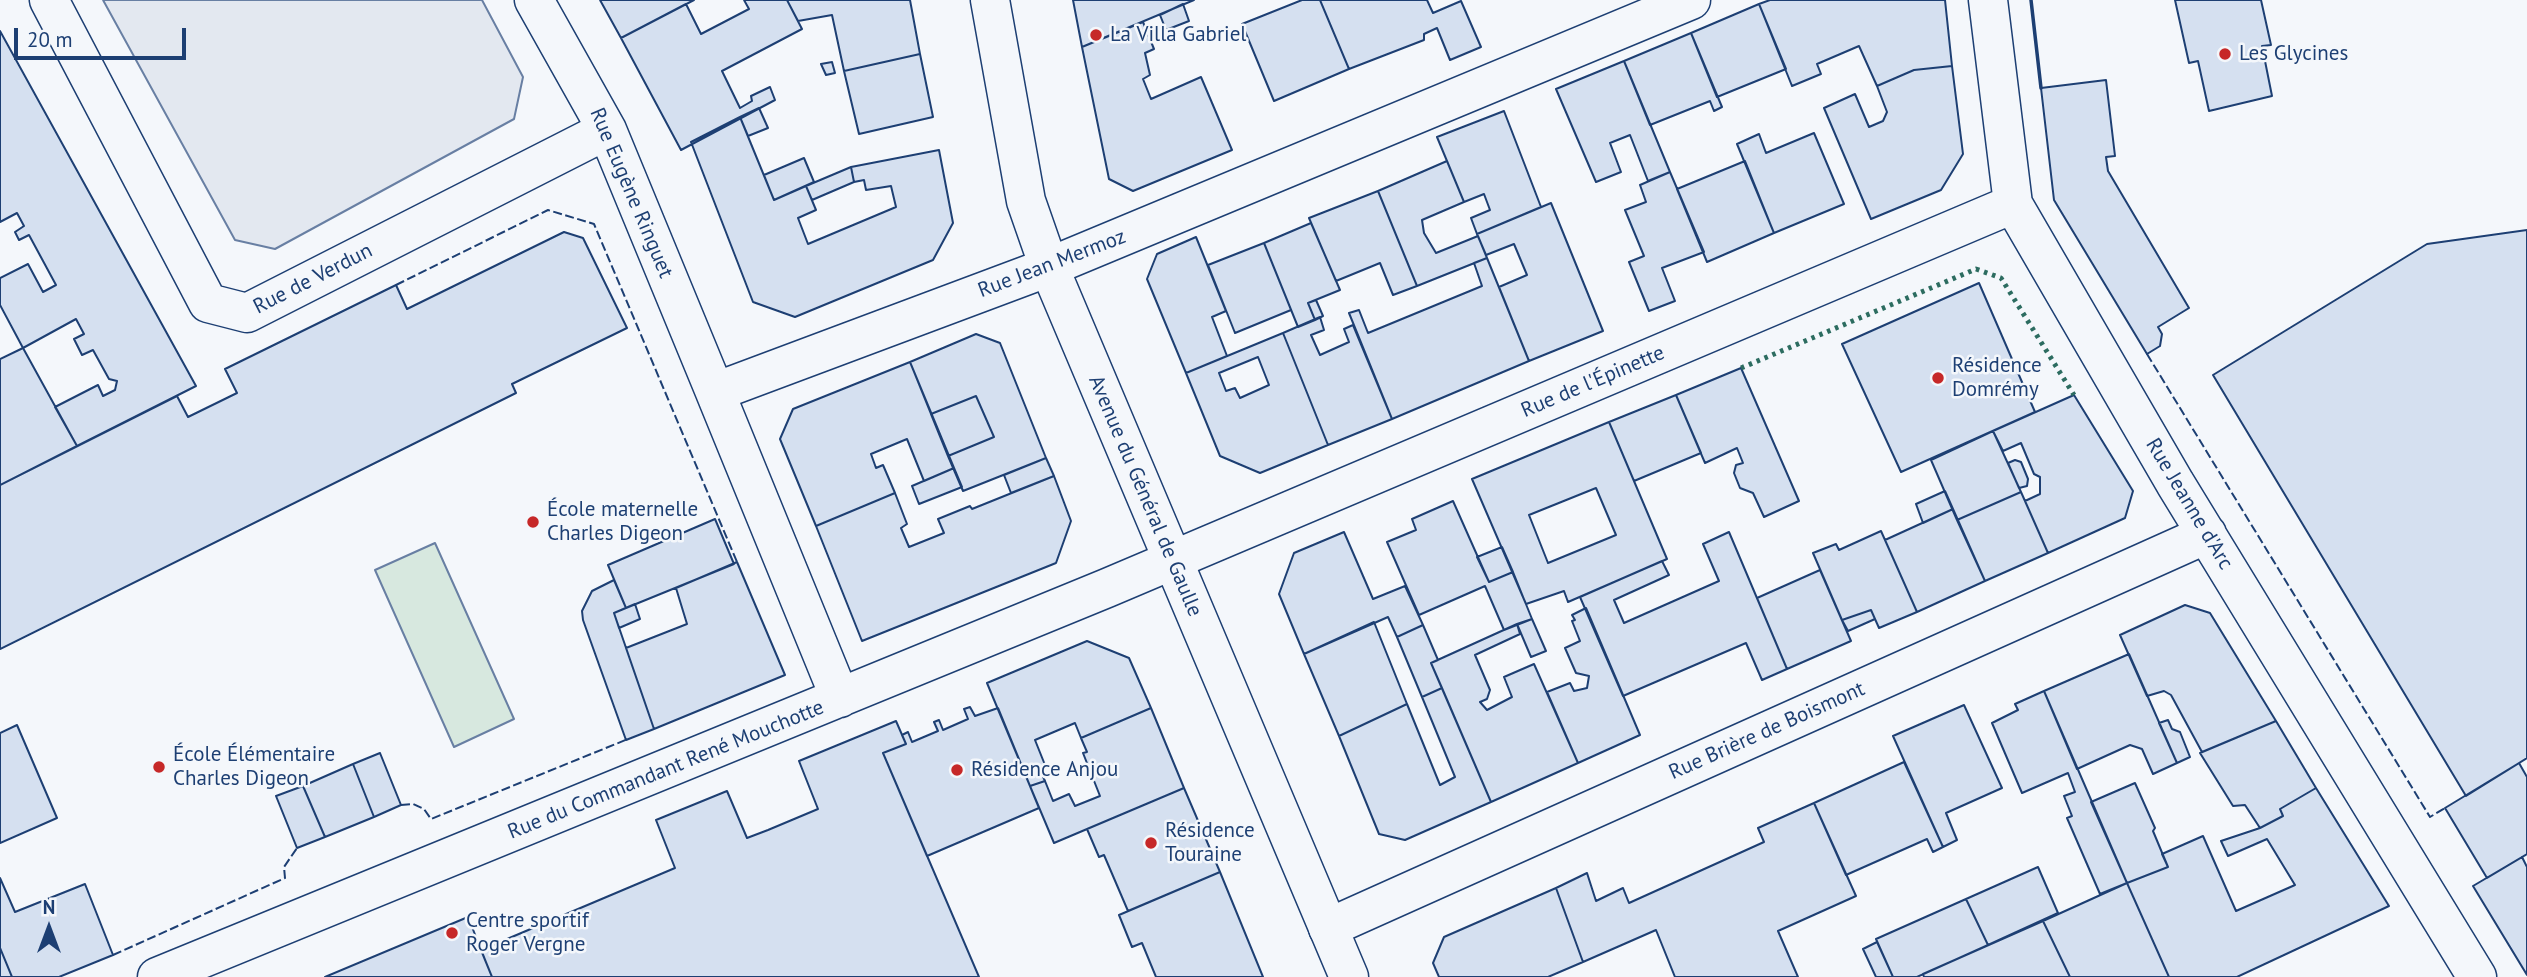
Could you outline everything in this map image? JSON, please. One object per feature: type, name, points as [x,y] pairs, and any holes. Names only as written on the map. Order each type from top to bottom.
[{"type":"street","name":"Rue de Verdun","points":[[49,0],[208,303],[247,313],[607,130]]},
{"type":"street","name":"Rue Eugène Ringuet","points":[[534,0],[607,130],[715,392]]},
{"type":"street","name":"Avenue du Général de Gaulle","points":[[990,0],[1026,201],[1049,267],[1349,977]]},
{"type":"street","name":"Rue Jean Mermoz","points":[[715,392],[1049,267],[1691,0]]},
{"type":"street","name":"Rue Jeanne d'Arc","points":[[1988,0],[2013,204],[2207,534],[2477,977]]},
{"type":"street","name":"Rue de l'Épinette","points":[[1173,560],[2013,204]]},
{"type":"street","points":[[715,392],[840,698]]},
{"type":"street","name":"Rue Brière de Boismont","points":[[1328,929],[2207,534]]},
{"type":"street","name":"Rue du Commandant René Mouchotte","points":[[157,977],[1173,560]]},
{"type":"shaded area","points":[[103,0],[482,0],[523,77],[514,119],[275,249],[235,240]]},
{"type":"shaded area","points":[[435,543],[514,719],[454,747],[375,570]]},
{"type":"building","points":[[600,0],[694,0],[621,38]]},
{"type":"building","points":[[744,0],[787,0],[802,29],[722,71],[740,108],[752,101],[751,96],[770,87],[775,100],[681,150],[621,38],[686,4],[701,34],[749,9]]},
{"type":"building","points":[[787,0],[910,0],[920,54],[844,71],[832,15],[798,21]]},
{"type":"building","name":"La Villa Gabriel","points":[[1073,0],[1194,0],[1082,47]]},
{"type":"building","points":[[1302,0],[1320,0],[1349,69],[1274,101],[1242,24]]},
{"type":"building","points":[[1320,0],[1427,0],[1433,13],[1461,1],[1481,47],[1450,60],[1437,28],[1424,34],[1424,40],[1349,69]]},
{"type":"building","points":[[1770,0],[1945,0],[1952,66],[1914,70],[1877,86],[1859,46],[1817,64],[1821,74],[1792,86],[1759,4]]},
{"type":"building","name":"Les Glycines","points":[[2175,0],[2261,0],[2271,45],[2262,46],[2272,96],[2209,111],[2198,61],[2189,63]]},
{"type":"building","points":[[1183,4],[1189,21],[1166,30],[1160,15]]},
{"type":"building","points":[[1759,4],[1786,69],[1717,97],[1691,33]]},
{"type":"building","points":[[1143,22],[1154,49],[1145,53],[1150,75],[1143,79],[1151,99],[1201,77],[1232,150],[1133,191],[1109,179],[1082,47]]},
{"type":"building","points":[[0,31],[196,386],[77,446],[55,407],[98,385],[103,396],[115,390],[117,381],[109,379],[93,350],[82,355],[74,339],[84,334],[76,319],[23,348],[0,305],[0,278],[28,264],[43,292],[56,285],[29,235],[19,240],[15,232],[24,226],[17,213],[0,222]]},
{"type":"building","points":[[1691,33],[1722,107],[1714,111],[1710,101],[1650,125],[1624,61]]},
{"type":"building","points":[[920,54],[933,117],[859,134],[844,71]]},
{"type":"building","points":[[1624,61],[1670,172],[1648,181],[1630,135],[1610,143],[1621,172],[1596,182],[1556,89]]},
{"type":"building","points":[[832,62],[835,73],[826,75],[821,64]]},
{"type":"building","points":[[1952,66],[1963,154],[1941,190],[1871,219],[1824,108],[1855,94],[1869,127],[1883,121],[1887,112],[1877,86],[1914,70]]},
{"type":"building","points":[[2106,80],[2115,156],[2106,157],[2108,171],[2189,308],[2158,327],[2162,334],[2160,346],[2147,354],[2054,200],[2041,88]]},
{"type":"building","points":[[759,108],[768,128],[748,136],[740,117]]},
{"type":"building","points":[[1504,111],[1541,207],[1477,234],[1471,218],[1490,210],[1484,194],[1464,202],[1437,137]]},
{"type":"building","points":[[740,117],[774,200],[806,186],[816,210],[798,218],[808,244],[896,207],[891,186],[866,190],[864,180],[854,182],[851,167],[939,150],[953,223],[933,260],[795,317],[753,302],[691,142]]},
{"type":"building","points":[[1814,133],[1844,204],[1774,233],[1737,144],[1759,134],[1766,153]]},
{"type":"building","points":[[804,158],[814,182],[774,200],[764,175]]},
{"type":"building","points":[[1447,161],[1464,202],[1422,220],[1424,233],[1436,253],[1478,236],[1487,258],[1417,286],[1378,191]]},
{"type":"building","points":[[1745,161],[1774,233],[1707,262],[1677,189]]},
{"type":"building","points":[[851,167],[854,182],[812,200],[806,186]]},
{"type":"building","points":[[1670,172],[1704,252],[1662,268],[1675,301],[1649,311],[1629,262],[1644,256],[1625,210],[1646,202],[1640,185]]},
{"type":"building","points":[[1378,191],[1417,286],[1393,295],[1380,263],[1336,281],[1309,218]]},
{"type":"building","points":[[1551,203],[1603,331],[1529,361],[1499,287],[1527,275],[1514,244],[1486,255],[1477,234]]},
{"type":"building","points":[[1311,223],[1340,290],[1308,303],[1315,320],[1298,327],[1264,243]]},
{"type":"building","points":[[2527,230],[2527,758],[2466,796],[2213,375],[2427,244]]},
{"type":"building","points":[[564,232],[583,238],[627,328],[512,384],[516,393],[0,649],[0,485],[177,396],[188,417],[237,393],[225,369],[396,285],[407,309]]},
{"type":"building","points":[[1196,237],[1226,311],[1212,317],[1227,356],[1186,373],[1147,279],[1157,254]]},
{"type":"building","points":[[1264,243],[1291,310],[1235,333],[1208,265]]},
{"type":"building","points":[[1487,258],[1529,361],[1392,419],[1349,313],[1359,310],[1368,333],[1482,286],[1474,263]]},
{"type":"building","name":"Résidence Domrémy","points":[[1979,283],[2035,412],[1901,472],[1842,344]]},
{"type":"building","points":[[1316,300],[1323,316],[1315,320],[1308,303]]},
{"type":"building","points":[[1320,317],[1324,330],[1311,335],[1320,355],[1349,342],[1344,329],[1353,325],[1392,419],[1328,445],[1283,333]]},
{"type":"building","points":[[1283,333],[1328,445],[1260,473],[1220,456],[1186,373]],"holes":[[[1258,357],[1269,385],[1240,398],[1235,388],[1226,391],[1219,373]]]},
{"type":"building","points":[[976,334],[1000,343],[1046,458],[963,491],[948,456],[994,437],[976,396],[931,414],[910,362]]},
{"type":"building","points":[[23,348],[77,446],[0,485],[0,359]]},
{"type":"building","points":[[910,362],[954,468],[924,481],[907,439],[871,454],[876,468],[883,465],[895,493],[816,526],[780,439],[793,409]]},
{"type":"building","points":[[1741,368],[1799,501],[1764,517],[1753,493],[1740,488],[1734,473],[1736,465],[1743,463],[1737,448],[1705,463],[1676,395]]},
{"type":"building","points":[[1676,395],[1701,453],[1634,481],[1609,422]]},
{"type":"building","points":[[2074,395],[2133,491],[2125,518],[2048,553],[2025,501],[2040,494],[2040,477],[2034,474],[2021,443],[2003,451],[1993,431]]},
{"type":"building","points":[[976,396],[994,437],[948,456],[931,414]]},
{"type":"building","points":[[1609,422],[1667,559],[1568,602],[1564,591],[1526,604],[1472,479]],"holes":[[[1596,488],[1616,535],[1548,563],[1529,515]]]},
{"type":"building","points":[[1993,431],[2021,492],[1957,520],[1931,460]]},
{"type":"building","points":[[1046,458],[1054,476],[1011,493],[1004,475]]},
{"type":"building","points":[[2015,460],[2021,462],[2028,479],[2027,486],[2019,488],[2008,463]]},
{"type":"building","points":[[954,468],[962,487],[919,504],[912,486]]},
{"type":"building","points":[[1054,476],[1071,521],[1056,563],[862,641],[816,526],[895,493],[907,524],[901,528],[909,547],[944,533],[938,519],[970,506],[972,509]]},
{"type":"building","points":[[1945,491],[1953,509],[1923,523],[1916,504]]},
{"type":"building","points":[[2021,492],[2048,553],[1985,581],[1957,520]]},
{"type":"building","points":[[1453,501],[1489,582],[1513,572],[1532,619],[1504,630],[1485,586],[1419,615],[1387,542],[1416,530],[1412,519]]},
{"type":"building","points":[[1953,509],[1985,581],[1917,612],[1885,540]]},
{"type":"building","points":[[715,519],[734,564],[626,608],[608,565]]},
{"type":"building","points":[[1881,531],[1917,612],[1879,628],[1871,610],[1842,620],[1813,553],[1836,544],[1839,550]]},
{"type":"building","points":[[1344,532],[1373,599],[1405,586],[1423,625],[1397,637],[1388,617],[1304,654],[1279,594],[1294,553]]},
{"type":"building","points":[[1729,532],[1787,669],[1762,680],[1746,643],[1623,696],[1580,597],[1662,561],[1669,575],[1614,600],[1624,623],[1719,581],[1703,544]]},
{"type":"building","points":[[1502,547],[1513,572],[1489,582],[1477,557]]},
{"type":"building","points":[[737,562],[785,675],[654,729],[626,648],[687,624],[676,588]]},
{"type":"building","points":[[1820,570],[1851,641],[1787,669],[1757,598]]},
{"type":"building","points":[[614,580],[626,608],[614,613],[654,729],[626,740],[582,611],[592,591]]},
{"type":"building","points":[[635,604],[640,619],[619,628],[614,613]]},
{"type":"building","points":[[2185,605],[2210,613],[2276,721],[2202,752],[2171,695],[2164,691],[2147,696],[2120,635]]},
{"type":"building","points":[[1586,608],[1640,735],[1578,763],[1547,692],[1570,683],[1574,691],[1587,688],[1589,676],[1576,673],[1565,648],[1580,641],[1572,615]]},
{"type":"building","points":[[1871,610],[1875,619],[1848,631],[1842,620]]},
{"type":"building","points":[[1532,619],[1546,651],[1531,657],[1517,624]]},
{"type":"building","points":[[1374,622],[1407,704],[1339,736],[1304,654]]},
{"type":"building","points":[[1517,624],[1520,634],[1475,655],[1490,690],[1487,699],[1480,702],[1487,710],[1512,697],[1504,677],[1534,664],[1578,763],[1491,802],[1431,663]]},
{"type":"building","points":[[1423,625],[1438,660],[1431,663],[1442,688],[1422,697],[1397,637]]},
{"type":"building","points":[[1087,641],[1129,658],[1151,708],[1081,738],[1075,723],[1035,740],[1045,765],[1039,768],[1045,781],[1030,786],[987,683]]},
{"type":"building","points":[[2129,654],[2177,763],[2153,774],[2142,749],[2130,745],[2077,769],[2044,691]]},
{"type":"building","points":[[1442,688],[1491,802],[1405,840],[1379,834],[1339,736],[1407,704],[1440,785],[1455,777],[1422,697]]},
{"type":"building","points":[[2044,691],[2127,883],[2100,894],[2067,818],[2072,816],[2064,796],[2075,792],[2068,773],[2022,793],[1992,723],[2018,710],[2015,704]]},
{"type":"building","points":[[1964,705],[2002,788],[1946,813],[1957,840],[1943,847],[1893,736]]},
{"type":"building","name":"Résidence Anjou","points":[[970,707],[975,716],[998,708],[1039,808],[927,856],[883,753],[906,744],[902,735],[908,732],[912,742],[938,731],[934,722],[939,720],[943,730],[968,719],[964,709]]},
{"type":"building","points":[[1151,708],[1184,788],[1054,843],[1030,786],[1045,781],[1053,801],[1069,794],[1075,806],[1100,796],[1083,753],[1087,752],[1081,738]]},
{"type":"building","points":[[2168,720],[2172,729],[2180,732],[2190,757],[2177,763],[2159,723]]},
{"type":"building","points":[[896,721],[906,744],[883,753],[979,977],[492,977],[481,950],[675,868],[656,820],[727,791],[747,838],[768,830],[818,809],[799,761]]},
{"type":"building","points":[[2276,721],[2316,788],[2280,809],[2283,816],[2260,828],[2245,805],[2233,806],[2200,753]]},
{"type":"building","points":[[17,725],[57,818],[0,843],[0,733]]},
{"type":"building","points":[[380,753],[401,805],[374,817],[353,764]]},
{"type":"building","points":[[1904,762],[1943,847],[1933,852],[1927,839],[1846,875],[1814,803]]},
{"type":"building","points":[[2519,763],[2527,777],[2527,854],[2487,878],[2445,808]]},
{"type":"building","points":[[353,764],[374,817],[325,837],[303,786]]},
{"type":"building","points":[[2135,783],[2155,828],[2153,831],[2168,867],[2127,883],[2091,802]]},
{"type":"building","points":[[303,786],[325,837],[297,848],[276,796]]},
{"type":"building","name":"Résidence Touraine","points":[[1184,788],[1220,872],[1128,911],[1104,855],[1099,857],[1087,829]]},
{"type":"building","points":[[2316,788],[2389,906],[2237,977],[2169,977],[2127,883],[2168,867],[2162,854],[2203,836],[2236,911],[2295,885],[2267,839],[2228,856],[2221,841],[2260,828],[2283,816],[2280,809]]},
{"type":"building","points":[[1814,803],[1856,896],[1778,931],[1798,977],[1675,977],[1656,930],[1583,962],[1556,888],[1587,873],[1596,901],[1623,888],[1629,903],[1764,842],[1758,828]]},
{"type":"building","points":[[2522,857],[2527,867],[2527,975],[2473,886]]},
{"type":"building","points":[[2038,867],[2058,913],[1988,945],[1966,899]]},
{"type":"building","points":[[1220,872],[1263,977],[1156,977],[1142,943],[1132,947],[1119,915]]},
{"type":"building","points":[[0,878],[15,912],[85,884],[113,955],[59,977],[12,977],[0,948]]},
{"type":"building","points":[[2127,883],[2169,977],[2070,977],[2043,921]]},
{"type":"building","points":[[1556,888],[1583,962],[1548,977],[1439,977],[1433,963],[1444,937]]},
{"type":"building","points":[[1966,899],[1988,945],[1917,977],[1893,977],[1876,939]]},
{"type":"building","name":"Centre sportif Roger Vergne","points":[[468,917],[492,977],[325,977]]},
{"type":"building","points":[[2043,921],[2070,977],[1924,977],[1923,974]]},
{"type":"building","points":[[1877,942],[1893,977],[1876,977],[1863,949]]},
{"type":"building","points":[[0,948],[12,977],[0,977]]},
{"type":"hedge","points":[[1741,368],[1976,269],[2001,278],[2074,395]]},
{"type":"fence","points":[[396,285],[548,210],[594,224],[737,562]]},
{"type":"fence","points":[[2147,354],[2430,817],[2445,808]]},
{"type":"fence","points":[[401,805],[413,804],[424,809],[431,819],[628,739]]},
{"type":"fence","points":[[113,955],[285,878],[284,867],[297,848]]},
{"type":"wall","points":[[2031,0],[2041,88]]},
{"type":"place","name":"La Villa Gabriel","points":[[1096,35]]},
{"type":"place","name":"Les Glycines","points":[[2225,54]]},
{"type":"place","name":"Résidence Domrémy","points":[[1938,378]]},
{"type":"place","name":"École maternelle Charles Digeon","points":[[533,522]]},
{"type":"place","name":"École Élémentaire Charles Digeon","points":[[159,767]]},
{"type":"place","name":"Résidence Anjou","points":[[957,770]]},
{"type":"place","name":"Résidence Touraine","points":[[1151,843]]},
{"type":"place","name":"Centre sportif Roger Vergne","points":[[452,933]]}]
